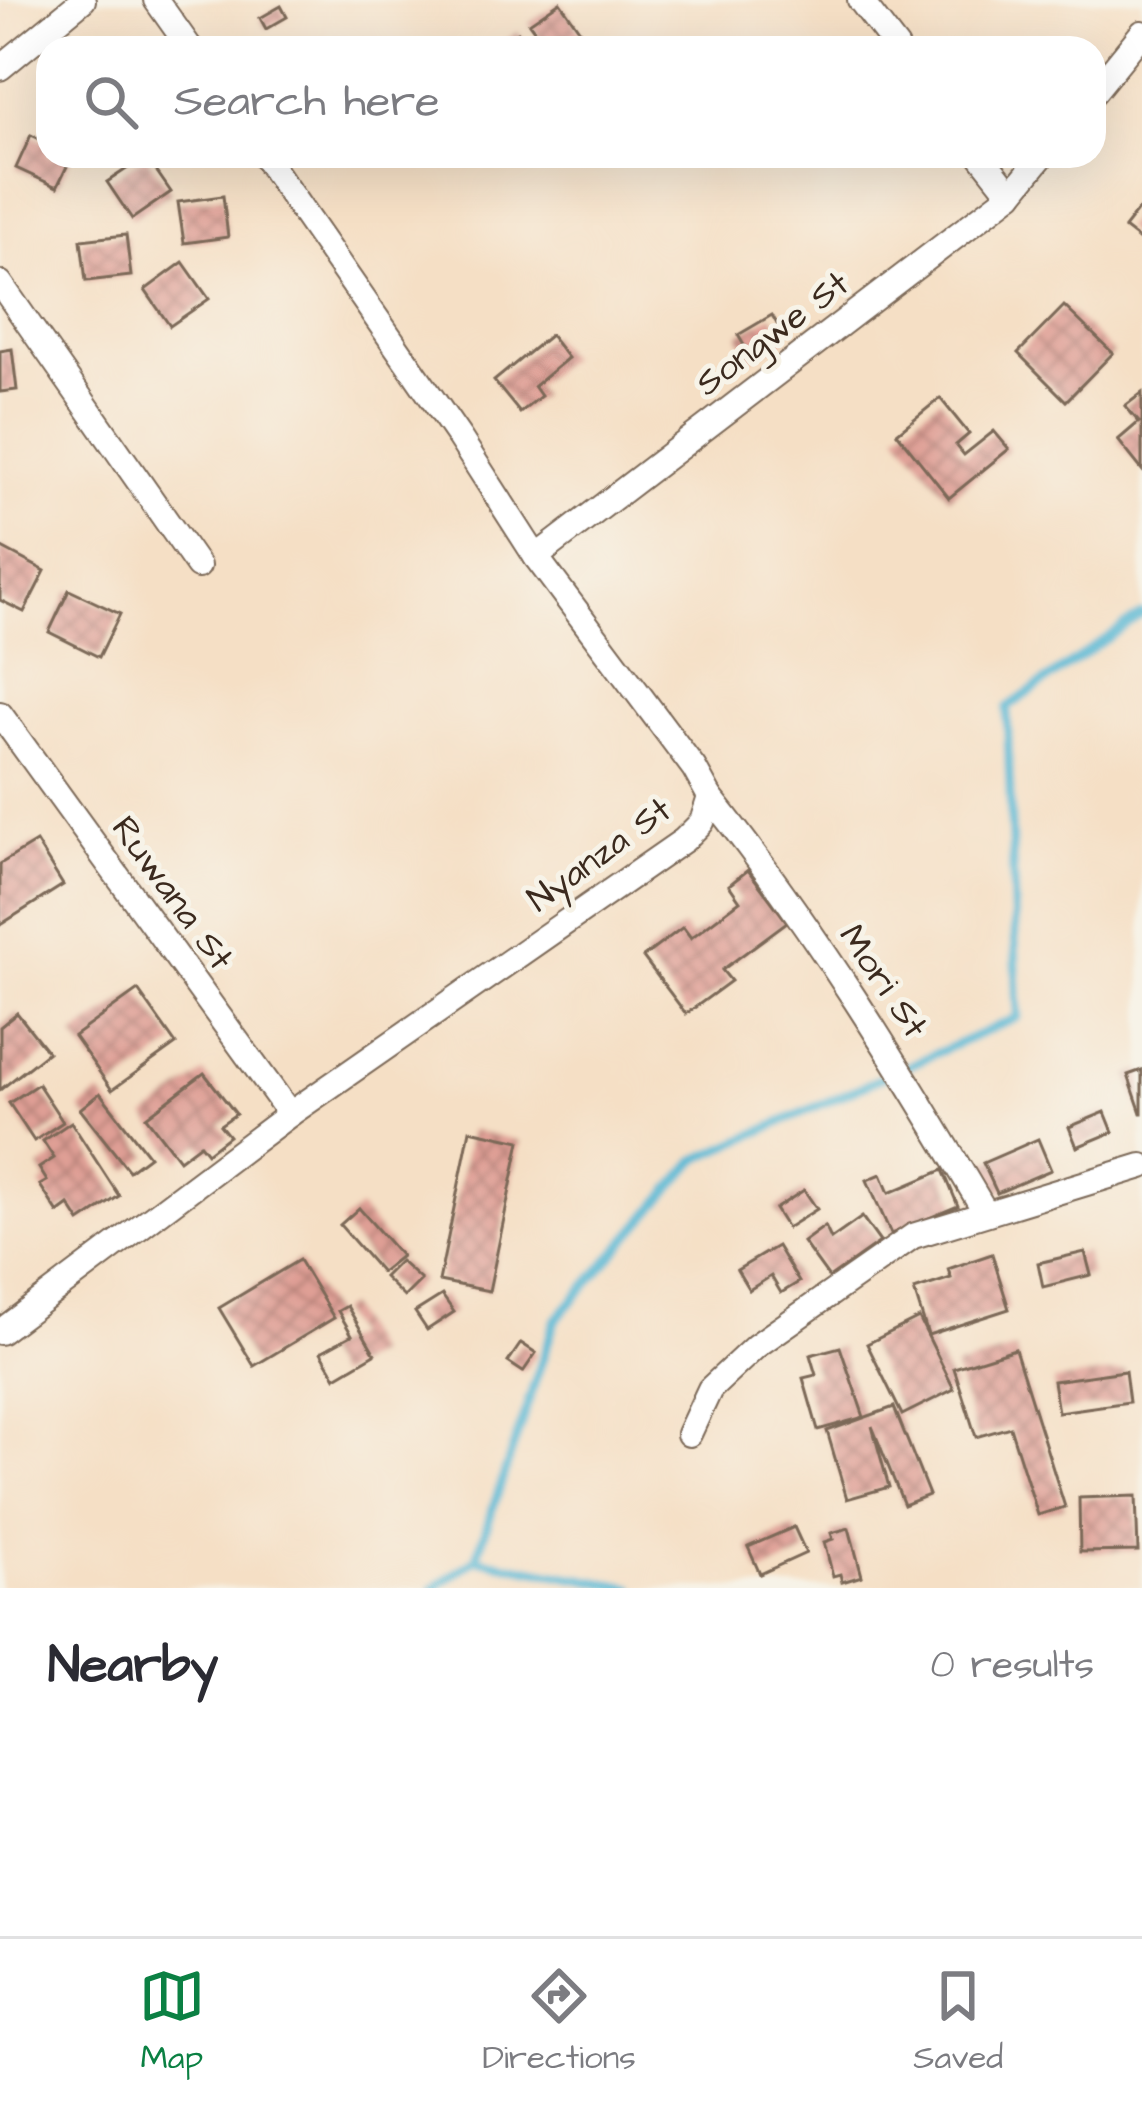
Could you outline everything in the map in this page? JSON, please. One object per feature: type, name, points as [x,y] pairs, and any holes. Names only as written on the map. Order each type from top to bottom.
[{"type":"street","points":[[39,36],[83,0]]},
{"type":"street","points":[[156,0],[182,36]]},
{"type":"street","points":[[860,0],[888,36]]},
{"type":"street","points":[[1106,77],[1142,33]]},
{"type":"street","points":[[0,68],[36,39]]},
{"type":"street","name":"Nyanza St","points":[[0,1331],[290,1114],[684,840],[702,822],[710,797],[694,768],[536,557],[272,168]]},
{"type":"street","points":[[990,168],[1011,194]]},
{"type":"street","name":"Songwe St","points":[[536,557],[1011,194],[1032,168]]},
{"type":"street","points":[[0,283],[198,566]]},
{"type":"street","name":"Ruwana St","points":[[0,714],[290,1114]]},
{"type":"street","name":"Mori St","points":[[710,797],[755,854],[890,1052],[986,1213]]},
{"type":"street","points":[[689,1434],[710,1389],[756,1346],[913,1236],[1142,1166]]},
{"type":"building","points":[[560,2],[584,36],[539,36],[529,23]]},
{"type":"building","points":[[281,6],[287,17],[266,29],[260,18]]},
{"type":"building","points":[[31,135],[36,137],[36,168],[66,168],[57,187],[16,168]]},
{"type":"building","points":[[128,168],[154,168],[171,192],[132,219],[107,182]]},
{"type":"building","points":[[223,196],[228,237],[184,243],[178,202]]},
{"type":"building","points":[[1142,211],[1142,242],[1124,228]]},
{"type":"building","points":[[126,235],[131,276],[86,281],[81,240]]},
{"type":"building","points":[[183,262],[209,299],[170,326],[145,290]]},
{"type":"building","points":[[1064,306],[1113,353],[1066,401],[1018,353]]},
{"type":"building","points":[[772,315],[786,340],[752,359],[738,335]]},
{"type":"building","points":[[550,335],[568,358],[534,386],[541,396],[520,413],[494,381]]},
{"type":"building","points":[[12,349],[17,390],[0,392],[0,351]]},
{"type":"building","points":[[1142,393],[1142,470],[1118,440],[1139,422],[1125,406]]},
{"type":"building","points":[[940,398],[969,434],[956,445],[964,455],[994,431],[1009,449],[949,498],[897,433]]},
{"type":"building","points":[[0,547],[45,571],[24,612],[0,600]]},
{"type":"building","points":[[69,590],[120,614],[99,657],[49,632]]},
{"type":"building","points":[[36,842],[63,885],[0,925],[0,864]]},
{"type":"building","points":[[748,870],[787,922],[722,970],[731,981],[686,1014],[643,957],[683,927],[691,938],[740,901],[729,885]]},
{"type":"building","points":[[138,990],[176,1044],[112,1090],[74,1036]]},
{"type":"building","points":[[17,1013],[48,1052],[0,1090],[0,1027]]},
{"type":"building","points":[[1142,1070],[1142,1113],[1141,1113],[1128,1075]]},
{"type":"building","points":[[204,1073],[236,1114],[220,1125],[229,1136],[207,1153],[200,1144],[179,1160],[146,1117]]},
{"type":"building","points":[[38,1084],[63,1122],[34,1141],[9,1103]]},
{"type":"building","points":[[100,1093],[149,1156],[129,1171],[80,1109]]},
{"type":"building","points":[[1105,1112],[1113,1132],[1077,1147],[1069,1127]]},
{"type":"building","points":[[71,1122],[119,1196],[80,1222],[69,1205],[58,1213],[40,1185],[47,1181],[39,1168],[54,1158],[43,1141]]},
{"type":"building","points":[[470,1130],[520,1141],[489,1291],[439,1281]]},
{"type":"building","points":[[1038,1139],[1051,1170],[997,1193],[983,1163]]},
{"type":"building","points":[[943,1170],[958,1206],[891,1234],[867,1180],[881,1174],[889,1193]]},
{"type":"building","points":[[804,1190],[817,1209],[787,1228],[775,1209]]},
{"type":"building","points":[[359,1208],[401,1256],[381,1272],[340,1225]]},
{"type":"building","points":[[862,1217],[880,1242],[829,1278],[803,1242],[825,1226],[831,1239]]},
{"type":"building","points":[[777,1246],[799,1282],[781,1293],[771,1276],[749,1290],[737,1270]]},
{"type":"building","points":[[1085,1252],[1091,1275],[1043,1287],[1038,1263]]},
{"type":"building","points":[[992,1254],[1009,1309],[928,1335],[914,1290],[951,1278],[948,1269]]},
{"type":"building","points":[[299,1260],[334,1318],[254,1366],[219,1308]]},
{"type":"building","points":[[400,1261],[421,1280],[404,1297],[384,1277]]},
{"type":"building","points":[[442,1295],[454,1312],[427,1330],[415,1312]]},
{"type":"building","points":[[347,1306],[375,1354],[336,1377],[321,1352],[352,1335],[338,1311]]},
{"type":"building","points":[[919,1318],[954,1389],[902,1415],[867,1344]]},
{"type":"building","points":[[521,1343],[536,1353],[523,1372],[508,1362]]},
{"type":"building","points":[[840,1347],[864,1417],[818,1430],[803,1378],[816,1375],[810,1355]]},
{"type":"building","points":[[1015,1349],[1065,1507],[1038,1515],[1010,1427],[976,1437],[954,1368]]},
{"type":"building","points":[[1125,1371],[1129,1402],[1058,1412],[1053,1381]]},
{"type":"building","points":[[894,1407],[929,1495],[904,1505],[872,1426],[889,1487],[847,1499],[827,1431]]},
{"type":"building","points":[[1136,1496],[1138,1551],[1080,1552],[1079,1498]]},
{"type":"building","points":[[794,1527],[806,1553],[760,1574],[748,1547]]},
{"type":"building","points":[[849,1528],[862,1576],[842,1582],[840,1574],[833,1576],[824,1542],[833,1539],[831,1533]]},
{"type":"waterway","points":[[476,1559],[555,1321],[696,1160],[1018,1017],[1007,708],[1142,614]]},
{"type":"waterway","points":[[434,1588],[476,1559],[632,1588]]}]
